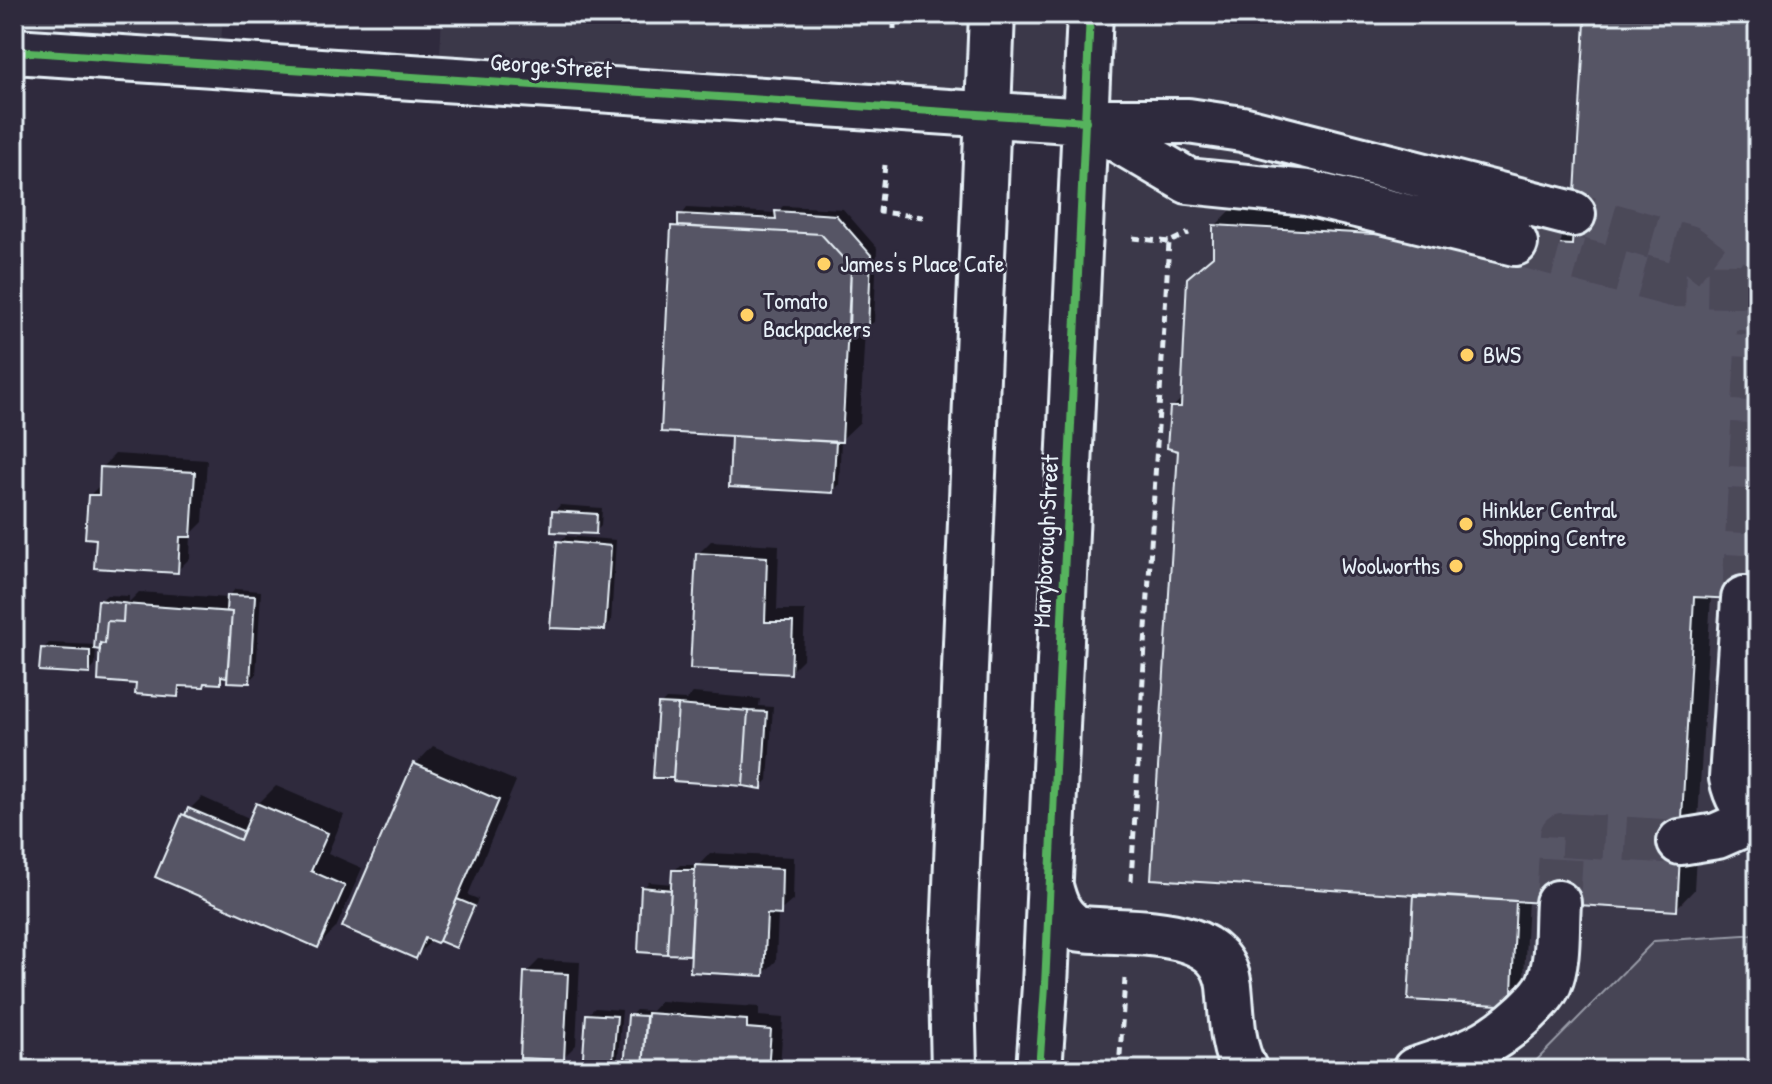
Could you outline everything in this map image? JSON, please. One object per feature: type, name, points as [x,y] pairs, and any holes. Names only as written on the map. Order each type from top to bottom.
[{"type":"street","points":[[954,1070],[952,983],[992,14]]},
{"type":"street","name":"Maryborough Street","points":[[1039,1070],[1090,14]]},
{"type":"street","name":"George Street","points":[[14,51],[1086,121],[1188,121],[1242,129],[1573,214]]},
{"type":"street","points":[[1086,121],[1188,181],[1307,193],[1515,243]]},
{"type":"street","points":[[1680,842],[1717,836],[1757,818],[1742,806],[1732,778],[1744,599]]},
{"type":"street","points":[[1050,886],[1056,909],[1076,928],[1176,937],[1194,942],[1211,952],[1228,978],[1238,1060]]},
{"type":"street","points":[[1415,1070],[1468,1053],[1495,1040],[1536,1002],[1549,985],[1554,964],[1558,903]]},
{"type":"path","points":[[894,14],[894,29]]},
{"type":"path","points":[[885,165],[880,212],[923,217]]},
{"type":"path","points":[[1133,238],[1169,242],[1198,228]]},
{"type":"path","points":[[1119,1070],[1169,242]]},
{"type":"shaded area","points":[[14,14],[223,14],[220,59],[14,47]]},
{"type":"shaded area","points":[[442,14],[1758,14],[1758,934],[1654,942],[1527,1070],[1031,1070],[1081,115],[439,73]]},
{"type":"shaded area","points":[[1758,934],[1758,1070],[1527,1070],[1654,941]]},
{"type":"building","name":"Hinkler Central Shopping Centre","points":[[1460,14],[1758,14],[1758,600],[1694,597],[1677,911],[1151,879],[1178,451],[1167,448],[1170,407],[1181,407],[1187,278],[1213,256],[1213,225],[1572,245],[1585,22]]},
{"type":"building","points":[[775,211],[836,215],[871,255],[868,330],[849,329],[851,267],[821,234],[678,226],[678,214],[776,219]]},
{"type":"building","points":[[671,226],[821,234],[851,267],[842,442],[661,432]]},
{"type":"building","points":[[731,436],[836,442],[833,493],[729,487]]},
{"type":"building","points":[[100,467],[195,472],[191,537],[180,537],[178,573],[94,568],[96,539],[85,538],[88,495],[99,495]]},
{"type":"building","points":[[552,511],[597,514],[596,534],[551,532]]},
{"type":"building","points":[[557,541],[611,546],[605,630],[550,628]]},
{"type":"building","points":[[696,553],[767,557],[765,622],[793,622],[791,674],[690,669]]},
{"type":"building","points":[[227,595],[255,596],[250,683],[227,682],[232,612],[226,611]]},
{"type":"building","points":[[98,600],[130,604],[124,604],[123,622],[107,621],[105,644],[100,643],[100,650],[94,649]]},
{"type":"building","points":[[124,604],[232,612],[227,677],[221,676],[221,684],[179,686],[178,697],[135,694],[136,684],[98,681],[100,643],[105,644],[107,621],[123,622]]},
{"type":"building","points":[[41,648],[90,651],[90,674],[39,671]]},
{"type":"building","points":[[658,704],[678,705],[673,778],[653,778]]},
{"type":"building","points":[[678,705],[748,711],[743,786],[673,781]]},
{"type":"building","points":[[748,711],[767,712],[762,789],[743,786]]},
{"type":"building","points":[[413,763],[499,800],[439,941],[425,938],[416,959],[342,927]]},
{"type":"building","points":[[256,803],[328,833],[311,871],[345,886],[318,948],[155,877],[182,814],[240,840]]},
{"type":"building","points":[[188,808],[243,831],[240,840],[185,815]]},
{"type":"building","points":[[695,865],[782,869],[781,915],[767,914],[764,976],[690,972]]},
{"type":"building","points":[[672,870],[695,870],[690,955],[667,954]]},
{"type":"building","points":[[641,887],[671,890],[667,954],[638,952]]},
{"type":"building","points":[[1414,894],[1516,901],[1512,992],[1499,1005],[1408,1000]]},
{"type":"building","points":[[457,899],[474,906],[456,948],[439,941]]},
{"type":"building","points":[[524,972],[568,974],[564,1060],[520,1058]]},
{"type":"building","points":[[647,1013],[747,1020],[747,1028],[771,1030],[768,1070],[643,1070]]},
{"type":"building","points":[[586,1014],[617,1016],[612,1070],[582,1070]]},
{"type":"building","points":[[628,1015],[646,1016],[643,1070],[624,1070]]},
{"type":"tunnel","points":[[1515,243],[1673,285],[1739,286],[1688,247],[1573,214]]},
{"type":"tunnel","points":[[1744,599],[1758,331]]},
{"type":"tunnel","points":[[1558,903],[1562,835],[1680,842]]},
{"type":"cycle path","points":[[1039,1070],[1090,14]]},
{"type":"cycle path","points":[[14,51],[1086,121]]},
{"type":"place","name":"James's Place Cafe","points":[[824,264]]},
{"type":"place","name":"Tomato Backpackers","points":[[747,315]]},
{"type":"place","name":"BWS","points":[[1467,355]]},
{"type":"place","name":"Hinkler Central Shopping Centre","points":[[1466,524]]},
{"type":"place","name":"Woolworths","points":[[1456,566]]}]
